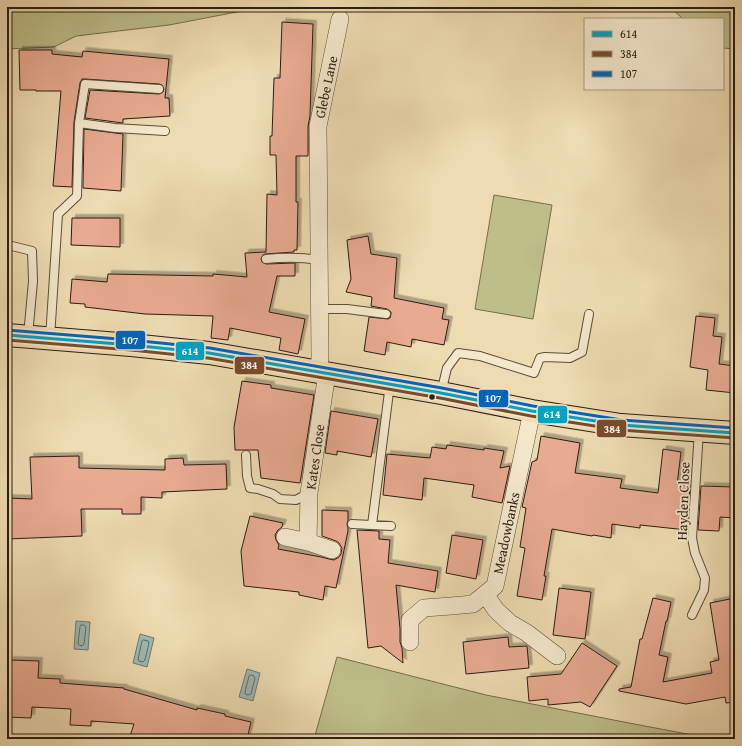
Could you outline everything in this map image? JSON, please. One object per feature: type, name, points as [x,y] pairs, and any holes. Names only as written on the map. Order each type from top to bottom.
[{"type":"main road","points":[[17,336],[209,353],[441,393],[532,411],[621,425],[735,433]]},
{"type":"street","name":"Glebe Lane","points":[[323,372],[320,357],[319,309],[318,126],[340,19]]},
{"type":"street","name":"Kates Close","points":[[308,542],[309,493],[323,372]]},
{"type":"street","name":"Meadowbanks","points":[[410,642],[410,620],[424,608],[473,604],[495,586],[532,411]]},
{"type":"street","points":[[285,537],[308,542],[332,550]]},
{"type":"street","points":[[485,594],[496,610],[557,656]]},
{"type":"lane","points":[[50,338],[58,214],[77,196],[79,123],[85,84],[159,89]]},
{"type":"lane","points":[[79,123],[115,128],[165,131]]},
{"type":"lane","points":[[7,246],[32,252],[34,281],[17,336]]},
{"type":"lane","points":[[266,259],[284,257],[319,260]]},
{"type":"lane","points":[[319,309],[347,309],[386,314]]},
{"type":"lane","points":[[441,393],[446,368],[458,353],[480,356],[534,373],[540,358],[570,358],[582,352],[589,314]]},
{"type":"lane","points":[[372,524],[390,384]]},
{"type":"lane","name":"Hayden Close","points":[[692,615],[704,590],[705,584],[705,578],[695,553],[692,538],[699,430]]},
{"type":"lane","points":[[246,455],[247,476],[250,488],[273,494],[280,499],[296,500],[309,493]]},
{"type":"lane","points":[[352,524],[391,526]]},
{"type":"green space","points":[[7,7],[263,7],[169,25],[76,36],[54,47],[7,49]]},
{"type":"green space","points":[[670,7],[735,7],[735,49],[724,48],[724,18],[682,18]]},
{"type":"green space","points":[[494,195],[552,205],[533,319],[475,309]]},
{"type":"green space","points":[[337,657],[486,695],[714,739],[314,739]]},
{"type":"water","points":[[76,621],[90,622],[88,650],[74,649]]},
{"type":"water","points":[[140,634],[154,638],[147,667],[133,663]]},
{"type":"water","points":[[247,669],[260,673],[253,701],[239,697]]},
{"type":"building","points":[[282,22],[313,24],[308,156],[296,156],[296,202],[298,202],[297,250],[294,250],[294,252],[265,254],[261,259],[262,262],[266,264],[295,263],[295,276],[277,276],[269,312],[305,319],[298,354],[279,350],[281,338],[230,328],[228,340],[211,338],[213,316],[145,314],[85,307],[85,304],[70,303],[72,279],[107,282],[108,274],[213,276],[213,274],[247,277],[245,253],[266,252],[267,194],[277,195],[276,155],[270,155],[270,136],[272,136],[274,78],[280,78]]},
{"type":"building","points":[[19,50],[52,50],[52,54],[82,57],[83,51],[169,59],[165,98],[169,98],[170,116],[123,119],[123,123],[85,118],[90,90],[159,94],[163,92],[164,89],[162,85],[159,84],[82,79],[80,83],[74,122],[72,187],[53,186],[61,91],[20,90]]},
{"type":"building","points":[[84,129],[123,134],[121,191],[83,188]]},
{"type":"building","points":[[72,218],[120,218],[120,247],[71,245]]},
{"type":"building","points":[[368,236],[371,254],[397,258],[394,298],[444,308],[442,319],[449,320],[444,345],[412,339],[411,347],[387,342],[385,355],[364,351],[369,317],[388,319],[390,318],[391,314],[391,312],[387,309],[371,306],[372,297],[346,292],[351,279],[347,240]]},
{"type":"building","points":[[696,316],[715,318],[713,336],[722,337],[719,364],[735,366],[735,393],[706,390],[708,370],[690,367]]},
{"type":"building","points":[[242,381],[271,385],[271,388],[314,395],[300,483],[261,478],[258,450],[235,450],[234,427]]},
{"type":"building","points":[[331,411],[378,419],[371,457],[337,451],[337,455],[325,453]]},
{"type":"building","points":[[541,436],[580,443],[575,473],[622,479],[620,488],[658,493],[663,449],[681,452],[677,485],[690,485],[687,530],[640,525],[640,528],[612,524],[611,538],[552,529],[544,576],[546,576],[542,600],[517,596],[525,548],[520,547],[526,508],[522,507],[532,462],[537,460]]},
{"type":"building","points":[[447,445],[504,451],[500,468],[510,466],[502,503],[472,497],[474,485],[424,478],[422,500],[383,495],[387,454],[430,458],[432,447],[446,449]]},
{"type":"building","points":[[79,456],[79,468],[165,470],[165,459],[183,458],[184,465],[226,464],[227,489],[162,492],[162,498],[141,497],[141,514],[122,514],[122,509],[81,509],[82,536],[7,539],[7,498],[32,499],[30,457]]},
{"type":"building","points":[[701,486],[735,487],[735,518],[720,517],[719,531],[698,530]]},
{"type":"building","points":[[322,510],[348,511],[348,531],[336,588],[325,586],[323,600],[299,595],[299,592],[244,586],[241,551],[250,516],[283,523],[282,527],[275,535],[279,545],[278,549],[334,560],[341,554],[342,548],[336,541],[322,536]]},
{"type":"building","points":[[357,530],[379,531],[379,539],[390,540],[388,563],[438,571],[435,592],[396,585],[403,663],[381,646],[368,648]]},
{"type":"building","points":[[452,535],[483,540],[476,579],[446,573]]},
{"type":"building","points":[[559,588],[591,592],[585,639],[553,635]]},
{"type":"building","points":[[653,598],[671,602],[659,655],[668,657],[663,682],[712,673],[710,662],[719,660],[710,603],[730,599],[735,632],[735,702],[726,703],[725,697],[686,704],[619,691],[619,689],[631,687],[640,639],[642,639]]},
{"type":"building","points":[[508,637],[509,647],[527,646],[529,668],[466,674],[463,642]]},
{"type":"building","points":[[582,643],[617,666],[590,707],[581,702],[548,705],[548,699],[529,701],[527,677],[561,674]]},
{"type":"building","points":[[10,660],[39,661],[38,678],[60,679],[60,683],[124,688],[197,710],[197,708],[225,714],[225,716],[251,722],[247,739],[140,739],[130,736],[134,724],[91,721],[91,726],[70,725],[71,709],[32,707],[31,718],[7,717],[7,664],[9,664]]},
{"type":"transit line","name":"107","points":[[7,330],[210,348],[442,388],[533,406],[622,420],[735,428]]},
{"type":"transit line","name":"614","points":[[7,335],[209,353],[441,393],[532,411],[621,425],[735,433]]},
{"type":"transit line","name":"384","points":[[7,340],[208,358],[440,398],[531,416],[620,430],[735,438]]}]
